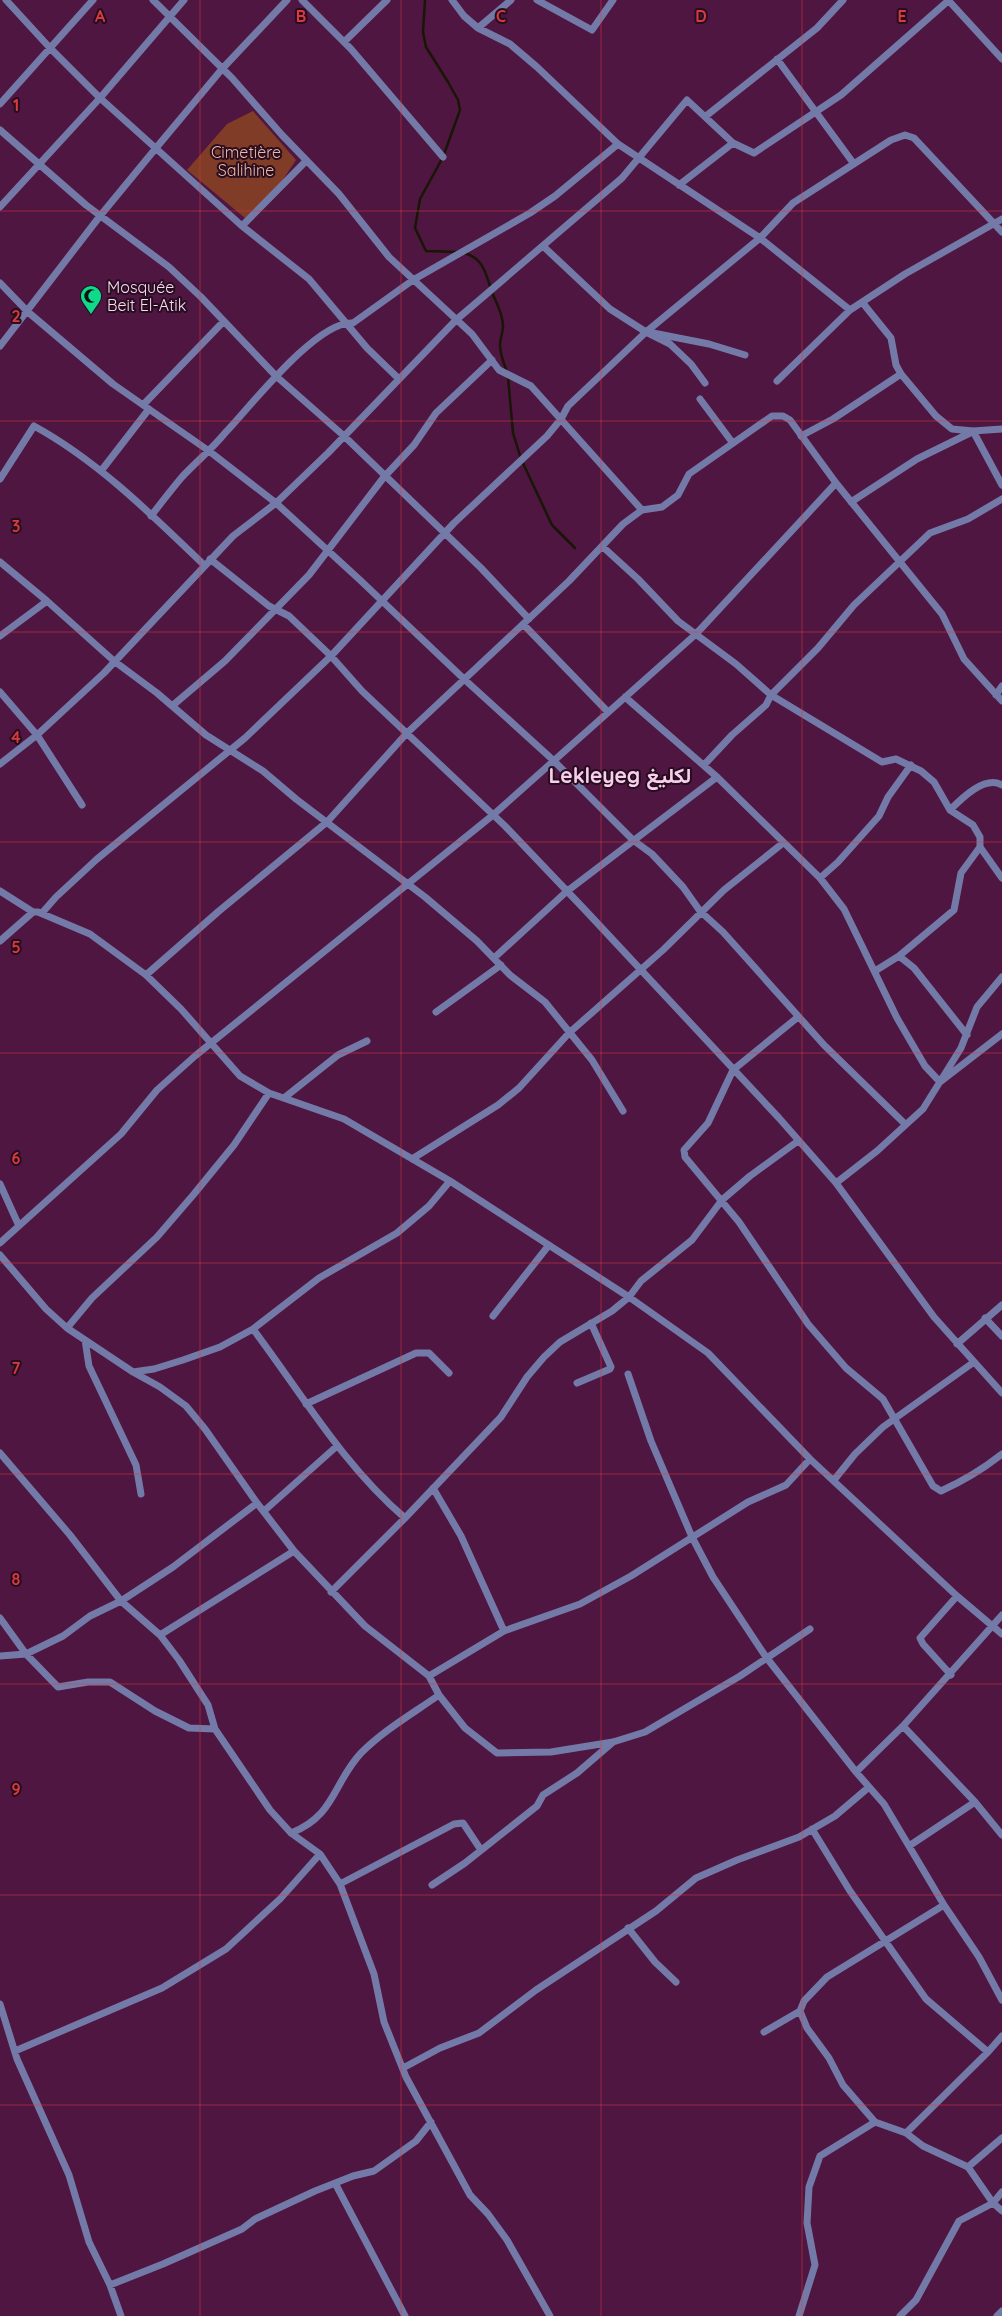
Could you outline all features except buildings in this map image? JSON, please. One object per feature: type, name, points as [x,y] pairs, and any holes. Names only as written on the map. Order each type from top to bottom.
[{"type":"street","points":[[6,0],[100,98],[242,226],[309,279],[367,348],[399,378]]},
{"type":"street","points":[[0,104],[93,0]]},
{"type":"street","points":[[153,0],[222,69],[306,161],[339,194],[389,257],[472,334],[499,370],[531,386],[642,510]]},
{"type":"street","points":[[0,207],[100,98],[184,0]]},
{"type":"street","points":[[0,346],[100,216],[156,148],[222,69],[287,0]]},
{"type":"street","points":[[302,0],[344,42],[443,157]]},
{"type":"street","points":[[344,42],[387,0]]},
{"type":"street","points":[[452,0],[464,16],[478,28],[510,44],[530,61],[618,144],[760,238],[850,310]]},
{"type":"street","points":[[478,28],[511,0]]},
{"type":"street","points":[[537,0],[592,30],[613,0]]},
{"type":"street","points":[[706,116],[739,92],[817,28],[843,0]]},
{"type":"street","points":[[0,764],[36,735],[114,661],[233,536],[276,503],[456,320],[622,178],[687,100],[733,143],[754,153],[841,95],[948,0],[1002,60]]},
{"type":"street","points":[[777,59],[854,164]]},
{"type":"street","points":[[0,130],[100,216],[168,267],[201,297],[276,376],[344,436],[384,477],[445,533],[608,712]]},
{"type":"street","points":[[42,913],[56,897],[97,859],[231,749],[331,656],[445,533],[561,419],[568,406],[646,332],[760,238],[801,197],[891,140],[905,136],[914,138],[1002,232]]},
{"type":"street","points":[[679,185],[733,143]]},
{"type":"street","points":[[151,516],[183,476],[209,451],[276,376],[296,355],[322,334],[346,322],[353,323],[412,280],[530,213],[555,196],[618,144]]},
{"type":"street","points":[[242,226],[268,202],[306,161]]},
{"type":"street","points":[[777,381],[850,310],[905,274],[1002,219]]},
{"type":"street","points":[[544,246],[610,310],[670,344],[691,364],[705,383]]},
{"type":"street","points":[[0,283],[28,312],[113,384],[209,451],[276,503],[329,551],[553,760],[633,840],[652,854],[683,886],[700,911],[723,932],[798,1018],[904,1124]]},
{"type":"street","points":[[862,302],[891,338],[896,365],[901,374],[928,408],[945,424],[952,429],[973,432],[1002,429]]},
{"type":"street","points":[[101,472],[146,407],[223,322]]},
{"type":"street","points":[[646,332],[702,343],[745,356]]},
{"type":"street","points":[[172,706],[225,662],[276,610],[329,551],[384,477],[414,445],[436,412],[492,360]]},
{"type":"street","points":[[801,436],[833,419],[901,374]]},
{"type":"street","points":[[700,399],[732,442]]},
{"type":"street","points":[[146,975],[219,910],[327,822],[407,733],[526,622],[603,547],[623,524],[642,510],[662,507],[678,495],[689,474],[732,442],[772,416],[790,420],[836,483],[945,617],[964,659],[1002,700]]},
{"type":"street","points":[[0,480],[34,426],[51,435],[101,472],[204,565]]},
{"type":"street","points":[[973,432],[1002,485]]},
{"type":"street","points":[[851,502],[917,459],[973,432]]},
{"type":"street","points":[[0,1242],[121,1134],[157,1090],[194,1056],[212,1044],[235,1023],[493,815],[696,634],[836,483]]},
{"type":"street","points":[[704,765],[732,734],[766,705],[771,695],[818,648],[854,605],[935,529],[968,519],[1002,499]]},
{"type":"street","points":[[603,547],[638,579],[678,621],[736,664],[771,695],[882,762],[896,760],[922,770],[934,782],[950,810],[973,824],[980,837],[980,847],[1002,878]]},
{"type":"street","points":[[210,559],[268,606],[289,616],[331,656],[362,691],[493,815],[732,1070],[780,1118],[836,1183],[934,1317],[1002,1393]]},
{"type":"street","points":[[0,562],[48,601],[114,661],[206,735],[231,749],[263,771],[440,910],[545,1002],[592,1060],[623,1111]]},
{"type":"street","points":[[0,636],[48,601]]},
{"type":"street","points":[[996,695],[1002,686]]},
{"type":"street","points":[[0,692],[36,735],[82,806]]},
{"type":"street","points":[[626,697],[717,777],[820,878],[844,909],[897,1018],[925,1066],[940,1082]]},
{"type":"street","points":[[820,878],[838,862],[879,816],[888,797],[911,765]]},
{"type":"street","points":[[494,958],[566,892],[717,777]]},
{"type":"street","points":[[950,810],[962,799],[989,781],[1002,785]]},
{"type":"street","points":[[412,1159],[498,1105],[519,1088],[569,1032],[640,970],[700,911],[783,843]]},
{"type":"street","points":[[875,971],[899,956],[954,910],[961,872],[980,847]]},
{"type":"street","points":[[0,891],[33,912],[42,913],[90,934],[146,975],[181,1009],[240,1076],[270,1093],[344,1120],[450,1180],[629,1297],[708,1353],[810,1459],[957,1596],[1002,1634]]},
{"type":"street","points":[[0,941],[33,912]]},
{"type":"street","points":[[899,956],[914,968],[966,1035]]},
{"type":"street","points":[[436,1012],[501,965]]},
{"type":"street","points":[[836,1183],[877,1151],[904,1124],[923,1109],[962,1048],[977,1007],[1002,977]]},
{"type":"street","points":[[798,1018],[732,1070],[708,1123],[684,1150],[685,1157],[722,1200],[808,1324],[846,1368],[883,1400],[933,1486],[941,1491],[981,1470],[1002,1454]]},
{"type":"street","points":[[940,1082],[1002,1034]]},
{"type":"street","points":[[284,1098],[338,1055],[367,1041]]},
{"type":"street","points":[[67,1328],[92,1298],[157,1237],[234,1144],[270,1093]]},
{"type":"street","points":[[331,1592],[405,1518],[501,1417],[527,1377],[544,1357],[560,1342],[612,1312],[629,1297],[641,1281],[692,1240],[722,1200],[750,1176],[798,1141]]},
{"type":"street","points":[[132,1372],[154,1369],[220,1347],[253,1329],[319,1278],[398,1233],[429,1206],[450,1180]]},
{"type":"street","points":[[0,1184],[19,1226]]},
{"type":"street","points":[[493,1316],[549,1245]]},
{"type":"street","points":[[1,1260],[46,1309],[67,1328],[132,1372],[160,1386],[186,1406],[206,1429],[257,1503],[294,1551],[365,1626],[429,1676],[438,1695],[465,1728],[497,1753],[551,1752],[613,1742],[645,1732],[740,1676],[810,1629]]},
{"type":"street","points":[[957,1344],[1002,1305]]},
{"type":"street","points":[[985,1318],[1002,1336]]},
{"type":"street","points":[[577,1383],[611,1367],[590,1323]]},
{"type":"street","points":[[253,1329],[291,1379],[306,1404],[337,1446],[384,1500],[405,1518]]},
{"type":"street","points":[[85,1340],[89,1366],[136,1465],[141,1494]]},
{"type":"street","points":[[306,1404],[416,1353],[428,1353],[449,1373]]},
{"type":"street","points":[[834,1480],[855,1454],[893,1419],[974,1362]]},
{"type":"street","points":[[628,1374],[650,1441],[692,1537],[713,1577],[766,1657],[856,1772],[884,1804],[944,1905],[978,1957],[1002,2000]]},
{"type":"street","points":[[264,1510],[337,1446]]},
{"type":"street","points":[[1,1456],[70,1535],[121,1601],[160,1635],[208,1705],[215,1729],[270,1810],[292,1832],[320,1854],[340,1884],[374,1974],[384,2022],[402,2068],[470,2195],[488,2214],[506,2240],[550,2316]]},
{"type":"street","points":[[429,1676],[504,1631],[580,1604],[631,1576],[748,1502],[786,1485],[810,1459]]},
{"type":"street","points":[[433,1488],[461,1536],[504,1631]]},
{"type":"street","points":[[0,1656],[26,1654],[63,1636],[90,1616],[121,1601],[173,1567],[257,1503]]},
{"type":"street","points":[[160,1635],[294,1551]]},
{"type":"street","points":[[950,1675],[920,1638],[957,1596]]},
{"type":"street","points":[[856,1772],[903,1726],[1002,1615]]},
{"type":"street","points":[[0,1618],[26,1654],[58,1687],[88,1682],[110,1682],[155,1711],[189,1728],[215,1729]]},
{"type":"street","points":[[292,1832],[307,1826],[326,1810],[360,1755],[382,1734],[438,1695]]},
{"type":"street","points":[[903,1726],[975,1802],[1002,1835]]},
{"type":"street","points":[[432,1885],[537,1806],[543,1795],[577,1773],[613,1742]]},
{"type":"street","points":[[402,2068],[440,2048],[479,2033],[536,1990],[656,1911],[696,1878],[737,1860],[799,1837],[835,1816],[869,1787]]},
{"type":"street","points":[[909,1846],[975,1802]]},
{"type":"street","points":[[340,1884],[454,1824],[463,1823],[481,1850]]},
{"type":"street","points":[[812,1829],[850,1891],[926,1999],[988,2052]]},
{"type":"street","points":[[15,2051],[162,1988],[226,1949],[280,1899],[320,1854]]},
{"type":"street","points":[[764,2032],[800,2011],[804,2001],[827,1977],[944,1905]]},
{"type":"street","points":[[628,1928],[655,1962],[676,1982]]},
{"type":"street","points":[[0,2004],[15,2051],[69,2175],[89,2242],[110,2286],[121,2316]]},
{"type":"street","points":[[800,2011],[807,2028],[829,2058],[843,2085],[875,2122],[906,2133],[923,2146],[968,2168],[1002,2211]]},
{"type":"street","points":[[906,2133],[1002,2036]]},
{"type":"street","points":[[110,2286],[218,2240],[242,2229],[256,2219],[335,2183],[374,2171],[416,2141],[431,2122]]},
{"type":"street","points":[[799,2316],[815,2266],[807,2223],[809,2188],[820,2156],[875,2122]]},
{"type":"street","points":[[968,2168],[1002,2138]]},
{"type":"street","points":[[335,2183],[405,2316]]},
{"type":"street","points":[[900,2316],[916,2300],[958,2221],[993,2202],[1002,2192]]},
{"type":"street","points":[[997,2316],[1002,2311]]},
{"type":"green space","name":"Cimetière Salihine","points":[[253,111],[296,160],[280,184],[245,218],[187,170],[227,124]]},
{"type":"waterway","points":[[425,0],[423,32],[426,47],[458,100],[460,110],[443,157],[420,199],[415,228],[426,251],[459,252]]},
{"type":"waterway","points":[[464,253],[471,255],[480,263],[501,312],[503,326],[500,348],[507,372]]},
{"type":"waterway","points":[[508,377],[513,433],[521,459],[552,525],[575,548]]},
{"type":"place","name":"Mosquée Beit El-Atik","points":[[91,315]]},
{"type":"district","name":"Lekleyeg لكليغ","points":[[620,776]]}]
